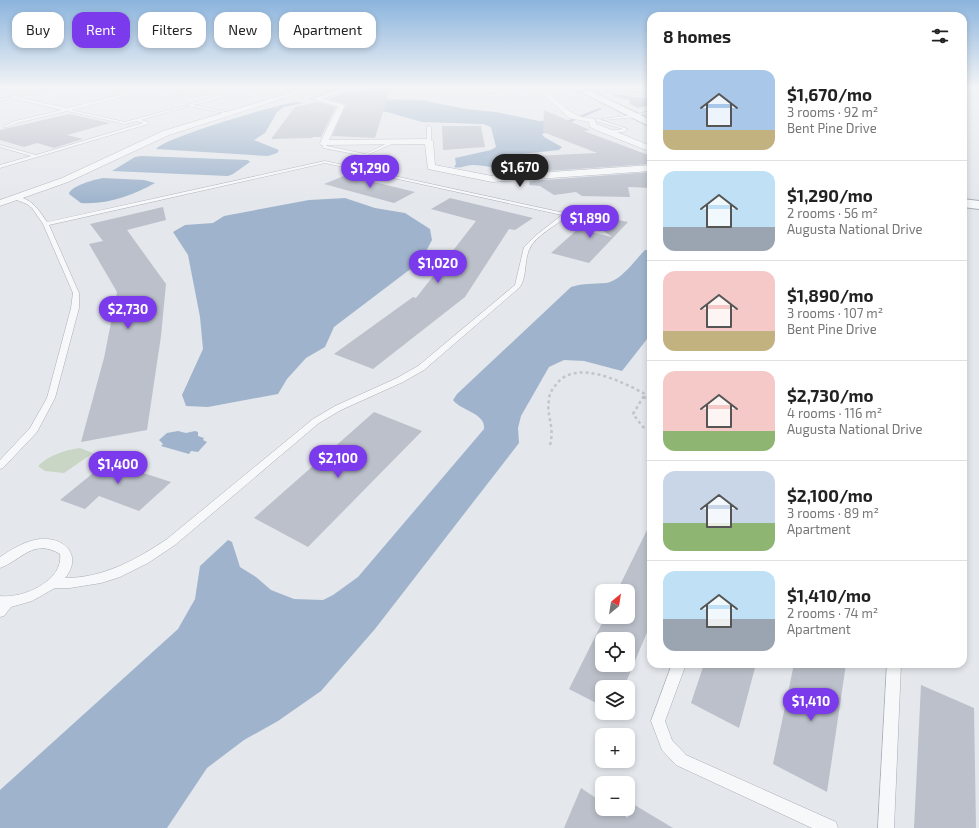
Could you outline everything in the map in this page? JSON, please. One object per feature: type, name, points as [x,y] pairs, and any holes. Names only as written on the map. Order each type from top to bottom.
[{"type":"street","points":[[0,198],[58,178],[159,131],[183,125]]},
{"type":"street","points":[[0,203],[65,180],[166,133],[191,125]]},
{"type":"street","points":[[333,125],[324,143],[429,141],[431,167],[483,178],[647,168]]},
{"type":"street","points":[[593,125],[607,132],[647,147]]},
{"type":"street","points":[[967,204],[979,205]]},
{"type":"lane","points":[[6,127],[10,125]]},
{"type":"lane","points":[[0,167],[142,125]]},
{"type":"lane","points":[[607,132],[624,131],[626,129],[609,125]]},
{"type":"lane","points":[[429,127],[429,141]]},
{"type":"lane","points":[[324,143],[325,146],[365,154],[394,142]]},
{"type":"lane","points":[[0,146],[36,156]]},
{"type":"lane","points":[[46,224],[325,162],[566,214],[530,244],[525,251],[523,277],[518,286],[421,368],[400,380],[338,408],[316,421],[171,542],[146,560],[100,579],[71,584],[54,583]]},
{"type":"lane","points":[[0,466],[34,430],[51,398],[75,308],[76,293],[46,224],[34,207],[29,203],[16,198]]},
{"type":"lane","points":[[0,563],[13,553],[30,546],[48,544],[65,552],[66,565],[54,583],[28,599],[2,606]]},
{"type":"lane","points":[[678,668],[658,721],[667,745],[682,760],[830,828]]},
{"type":"lane","points":[[886,828],[894,668]]},
{"type":"path","points":[[550,445],[552,433],[549,407],[550,394],[557,383],[568,375],[578,372],[605,375],[644,394],[633,414],[643,427],[647,428]]},
{"type":"path","points":[[643,397],[647,398]]},
{"type":"green space","points":[[80,448],[93,453],[64,473],[45,471],[38,466],[47,459],[58,454]]},
{"type":"water","points":[[216,125],[270,125],[265,133],[254,140],[279,150],[277,153],[268,156],[156,149],[179,137]]},
{"type":"water","points":[[485,125],[564,125],[542,134],[544,137],[562,147],[559,150],[513,155],[510,161],[502,167],[496,168],[472,165],[454,167],[456,164],[455,158],[491,150],[496,147],[491,127]]},
{"type":"water","points":[[135,157],[248,160],[250,162],[228,176],[112,171]]},
{"type":"water","points":[[103,178],[144,180],[155,183],[129,195],[110,201],[81,203],[69,194],[70,191],[78,186],[89,181]]},
{"type":"water","points":[[345,198],[375,208],[405,213],[430,229],[432,240],[421,261],[334,327],[325,347],[306,358],[287,379],[278,394],[208,407],[186,406],[182,395],[203,349],[200,317],[188,255],[173,232],[185,225],[213,223],[224,216],[309,200]]},
{"type":"water","points":[[645,250],[647,250],[647,339],[622,371],[584,361],[564,360],[549,367],[521,416],[518,428],[519,443],[375,629],[321,691],[278,721],[244,740],[207,768],[167,828],[0,828],[0,790],[178,629],[195,599],[200,566],[228,540],[232,542],[240,567],[256,577],[271,590],[294,599],[323,600],[333,595],[358,577],[484,429],[484,424],[481,419],[453,400],[457,394],[571,287],[584,284],[606,283],[617,278],[627,270]]},
{"type":"water","points":[[178,431],[186,433],[195,431],[198,432],[198,436],[204,438],[203,440],[207,442],[198,452],[191,451],[189,454],[161,446],[163,444],[159,440],[167,433]]},
{"type":"building","points":[[23,125],[104,125],[67,135],[83,139],[54,148],[37,143],[24,147],[0,140],[0,130]]},
{"type":"building","points":[[282,125],[327,125],[321,137],[271,139]]},
{"type":"building","points":[[337,125],[379,125],[375,138],[332,136]]},
{"type":"building","points":[[543,125],[578,125],[590,130],[584,131],[647,155],[647,164],[532,172],[534,156],[597,153],[543,132]]},
{"type":"building","points":[[442,126],[481,126],[485,147],[443,150]]},
{"type":"building","points":[[647,172],[647,188],[628,187],[630,197],[582,196],[576,192],[554,195],[540,186],[529,185],[530,181]]},
{"type":"building","points":[[346,175],[415,192],[394,203],[324,184]]},
{"type":"building","points":[[450,198],[533,218],[515,230],[509,229],[465,297],[373,369],[334,354],[413,297],[416,298],[476,221],[431,209]]},
{"type":"building","points":[[163,207],[166,220],[127,230],[166,284],[161,336],[147,430],[81,442],[104,358],[117,292],[89,244],[103,241],[90,224]]},
{"type":"building","points":[[577,212],[628,222],[589,263],[551,253],[578,229],[612,237]]},
{"type":"building","points":[[374,412],[422,431],[308,547],[254,518]]},
{"type":"building","points":[[119,452],[142,460],[131,469],[171,482],[139,511],[99,496],[85,509],[60,500]]},
{"type":"building","points":[[647,530],[647,632],[635,661],[635,632],[598,632],[602,624],[635,624],[635,584],[620,584]]},
{"type":"building","points":[[595,637],[595,672],[630,672],[627,680],[595,680],[595,702],[569,689]]},
{"type":"building","points":[[703,668],[755,668],[739,728],[691,703]]},
{"type":"building","points":[[793,668],[845,668],[827,792],[773,764]]},
{"type":"building","points":[[921,685],[974,708],[976,828],[914,828]]},
{"type":"building","points":[[581,788],[595,797],[595,816],[625,816],[628,818],[628,816],[635,816],[635,805],[673,828],[564,828]]}]
